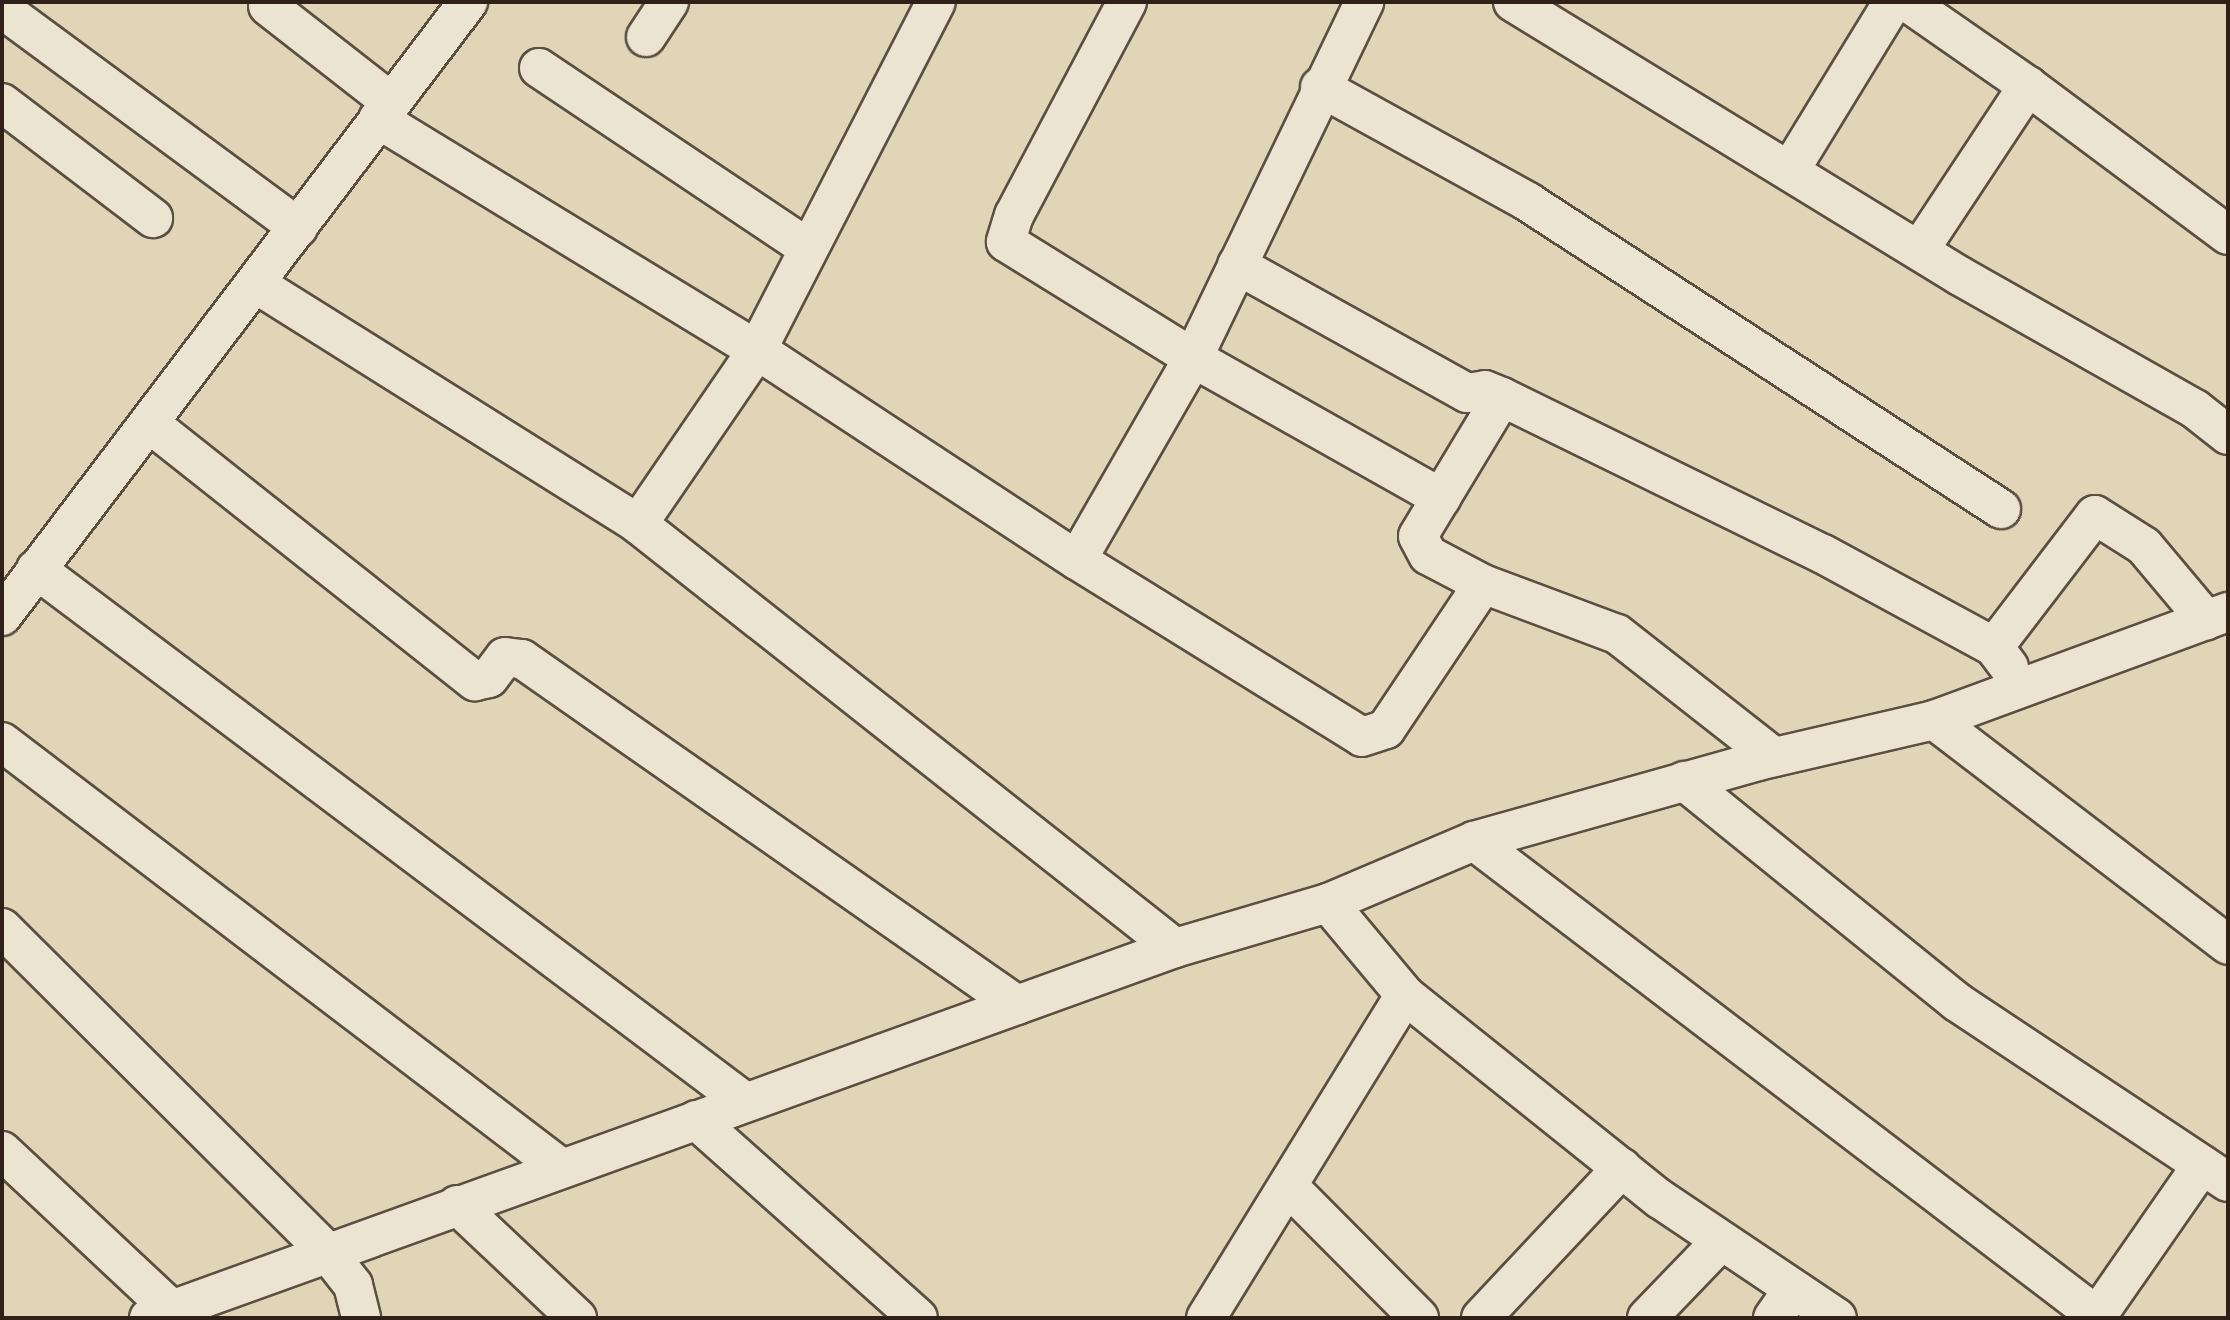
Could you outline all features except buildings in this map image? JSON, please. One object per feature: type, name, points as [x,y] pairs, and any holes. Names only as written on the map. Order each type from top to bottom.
[{"type":"street","points":[[2,615],[468,2]]},
{"type":"street","points":[[646,37],[669,2]]},
{"type":"street","points":[[638,524],[757,350],[936,2]]},
{"type":"street","points":[[1127,2],[1014,215],[1006,242],[1194,358],[1441,498]]},
{"type":"street","points":[[1077,560],[1194,358],[1320,87],[1364,2]]},
{"type":"street","points":[[1513,2],[1920,249],[2195,409],[2228,435]]},
{"type":"street","points":[[1790,170],[1893,2]]},
{"type":"street","points":[[1908,2],[2028,86],[2228,235]]},
{"type":"street","points":[[268,6],[384,110],[1077,560],[1362,737],[1386,729],[1483,584]]},
{"type":"street","points":[[2,9],[298,227]]},
{"type":"street","points":[[539,68],[808,248]]},
{"type":"street","points":[[1920,249],[2028,86]]},
{"type":"street","points":[[1320,87],[1528,202],[2001,509]]},
{"type":"street","points":[[2,103],[153,218]]},
{"type":"street","points":[[1237,265],[1467,393],[1485,390],[1502,397],[1835,560],[1994,647],[2023,686]]},
{"type":"street","points":[[256,284],[638,524],[1175,948]]},
{"type":"street","points":[[1502,397],[1418,536],[1421,545],[1483,584],[1617,634],[1774,757]]},
{"type":"street","points":[[149,423],[475,681],[489,678],[505,657],[522,659],[1017,1005]]},
{"type":"street","points":[[2,1151],[159,1313],[1175,948],[1328,903],[1474,841],[1774,757],[1934,720],[2217,616],[2144,546],[2095,515],[1994,647]]},
{"type":"street","points":[[36,569],[745,1102]]},
{"type":"street","points":[[1934,720],[2228,945]]},
{"type":"street","points":[[2,742],[561,1168]]},
{"type":"street","points":[[1474,841],[2099,1317],[2215,1174],[1956,1002],[1684,781]]},
{"type":"street","points":[[1328,903],[1405,995],[1622,1168],[1721,1241],[1783,1304],[1837,1318]]},
{"type":"street","points":[[2,928],[327,1252],[353,1285],[361,1318]]},
{"type":"street","points":[[1206,1318],[1405,995]]},
{"type":"street","points":[[696,1120],[918,1318]]},
{"type":"street","points":[[1481,1318],[1622,1168]]},
{"type":"street","points":[[1288,1186],[1419,1318]]},
{"type":"street","points":[[457,1205],[577,1318]]},
{"type":"street","points":[[1647,1318],[1721,1241]]}]
